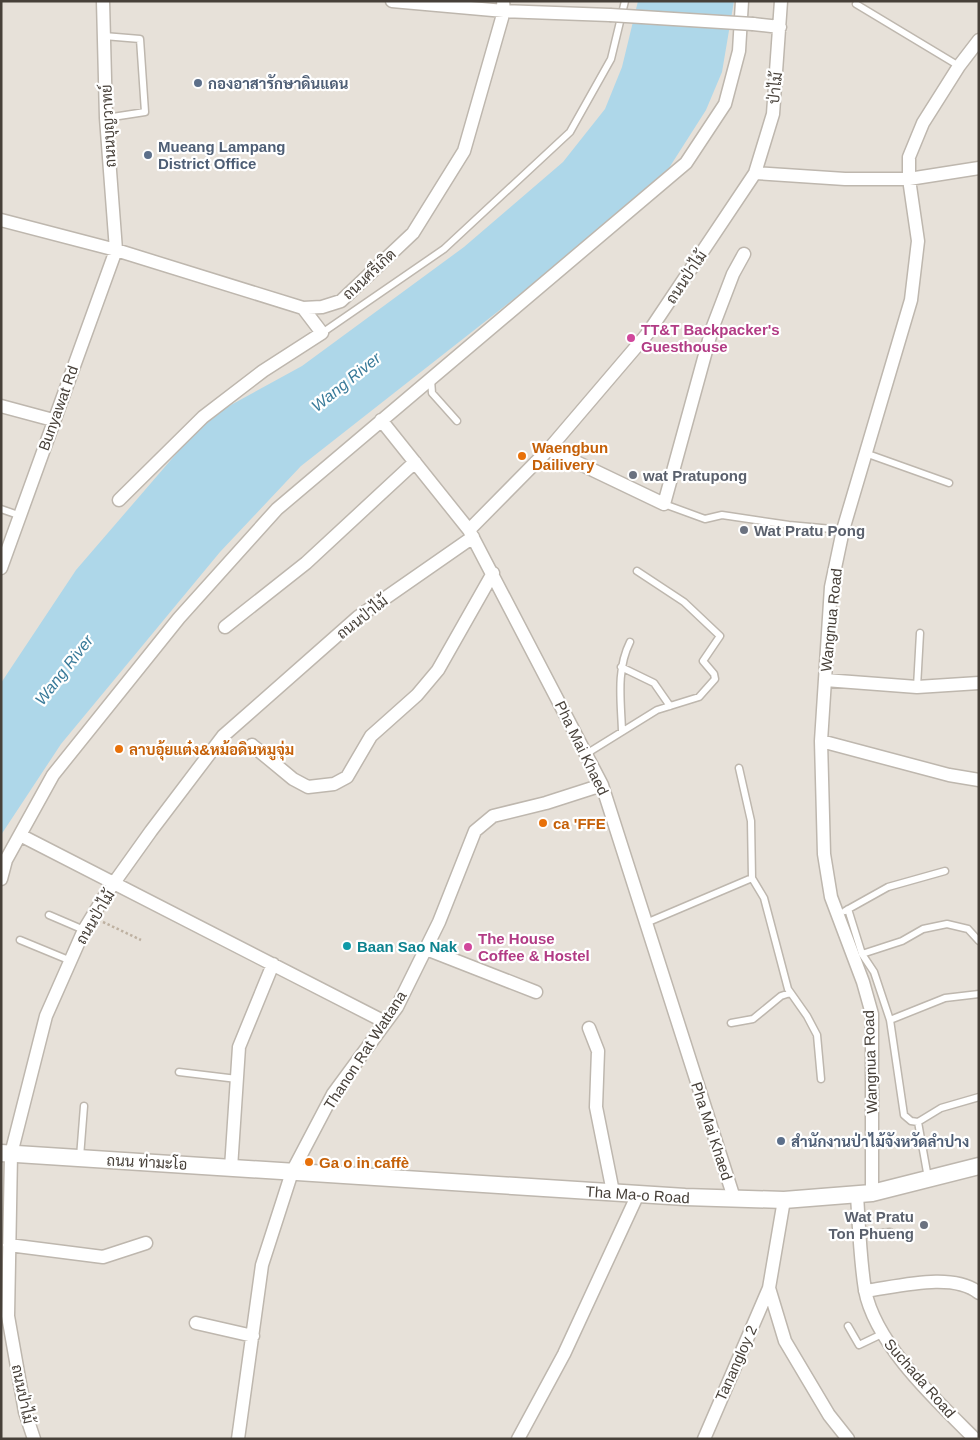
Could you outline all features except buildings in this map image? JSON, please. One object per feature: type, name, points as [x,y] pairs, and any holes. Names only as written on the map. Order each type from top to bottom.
[{"type":"street","name":"ถนนบุญวาทย์","points":[[103,1],[106,118],[116,250]]},
{"type":"street","points":[[392,1],[504,6],[780,27]]},
{"type":"street","points":[[1,879],[6,860],[53,775],[180,618],[277,509],[686,163],[725,104],[738,51],[742,1]]},
{"type":"street","name":"ป่าไม้","points":[[755,173],[772,114],[781,1]]},
{"type":"street","name":"ถนนศรีเกิด","points":[[1,220],[116,250],[303,308],[322,307],[341,301],[413,233],[464,151],[504,6]]},
{"type":"street","name":"Wangnua Road","points":[[864,1194],[872,1014],[843,912],[830,897],[824,854],[821,741],[831,587],[843,530],[911,300],[918,241],[909,179],[909,156],[923,123],[959,66],[979,40]]},
{"type":"street","points":[[755,173],[845,180],[909,179],[979,168]]},
{"type":"street","name":"ถนนป่าไม้","points":[[34,1439],[25,1412],[8,1316],[9,1244],[6,1154],[46,1016],[84,930],[151,831],[223,736],[358,617],[471,534],[549,449],[648,333],[755,173]]},
{"type":"street","name":"Bunyawat Rd","points":[[1,568],[116,250]]},
{"type":"street","points":[[549,449],[664,504],[712,329],[733,274],[744,254]]},
{"type":"street","points":[[119,500],[203,417],[263,371],[322,333],[303,308]]},
{"type":"street","points":[[1,406],[53,420]]},
{"type":"street","name":"Pha Mai Khaed","points":[[381,420],[471,534],[602,785],[734,1198]]},
{"type":"street","points":[[225,627],[306,563],[415,462]]},
{"type":"street","points":[[252,745],[293,779],[308,787],[334,784],[347,777],[371,736],[417,695],[438,670],[493,573]]},
{"type":"street","points":[[825,680],[917,687],[979,683]]},
{"type":"street","points":[[821,741],[950,775],[979,780]]},
{"type":"street","name":"Thanon Rat Wattana","points":[[238,1439],[262,1265],[292,1172],[334,1094],[397,1007],[438,922],[475,832],[493,816],[546,803],[602,785]]},
{"type":"street","points":[[20,835],[385,1022]]},
{"type":"street","points":[[426,948],[536,992]]},
{"type":"street","points":[[231,1168],[239,1047],[273,964]]},
{"type":"street","points":[[589,1028],[598,1051],[596,1107],[613,1192]]},
{"type":"street","name":"ถนน ท่ามะโอ","points":[[6,1154],[292,1172]]},
{"type":"street","name":"Tha Ma-o Road","points":[[292,1172],[638,1194],[784,1200],[864,1194],[979,1166]]},
{"type":"street","points":[[518,1439],[564,1354],[638,1194]]},
{"type":"street","name":"Suchada Road","points":[[864,1194],[860,1236],[865,1292],[882,1334],[927,1392],[975,1439]]},
{"type":"street","points":[[784,1200],[769,1288],[785,1341],[829,1415],[848,1439]]},
{"type":"street","points":[[9,1244],[103,1256],[146,1243]]},
{"type":"street","points":[[865,1292],[922,1282],[957,1282],[979,1293]]},
{"type":"street","name":"Tanangloy 2","points":[[704,1439],[769,1288]]},
{"type":"street","points":[[196,1323],[253,1336]]},
{"type":"lane","points":[[322,333],[444,249],[570,132],[611,59],[625,1]]},
{"type":"lane","points":[[856,4],[959,66]]},
{"type":"lane","points":[[104,36],[140,39],[145,112],[106,118]]},
{"type":"lane","points":[[430,379],[432,393],[457,421]]},
{"type":"lane","points":[[865,453],[950,483]]},
{"type":"lane","points":[[664,504],[705,519],[722,515],[788,525],[843,530]]},
{"type":"lane","points":[[1,509],[21,516]]},
{"type":"lane","points":[[586,754],[657,710],[699,697],[714,683],[714,676],[704,659],[720,636],[684,602],[637,571]]},
{"type":"lane","points":[[917,687],[920,633]]},
{"type":"lane","points":[[622,731],[621,668],[624,654],[630,642]]},
{"type":"lane","points":[[621,668],[654,683],[670,706]]},
{"type":"lane","points":[[739,768],[751,821],[752,878],[764,898],[780,966],[790,993],[807,1016],[817,1035],[821,1079]]},
{"type":"lane","points":[[945,871],[888,886],[843,912],[862,954],[874,972],[890,1020],[904,1115],[911,1121],[918,1122],[942,1108],[979,1097]]},
{"type":"lane","points":[[646,923],[752,878]]},
{"type":"lane","points":[[49,915],[84,930]]},
{"type":"lane","points":[[862,954],[902,941],[928,927],[947,924],[968,930],[979,941]]},
{"type":"lane","points":[[20,940],[71,960]]},
{"type":"lane","points":[[731,1023],[753,1019],[781,996],[790,993]]},
{"type":"lane","points":[[890,1020],[946,998],[979,994]]},
{"type":"lane","points":[[179,1072],[237,1079]]},
{"type":"lane","points":[[80,1158],[84,1106]]},
{"type":"lane","points":[[918,1122],[928,1179]]},
{"type":"lane","points":[[860,1236],[890,1232]]},
{"type":"lane","points":[[848,1326],[859,1345],[882,1334]]},
{"type":"path","points":[[92,917],[141,940]]},
{"type":"shaded area","points":[[1,1],[979,1],[979,1439],[1,1439]]},
{"type":"water","name":"Wang River","points":[[638,1],[734,1],[722,72],[706,110],[669,168],[552,269],[301,466],[220,552],[61,744],[1,835],[1,683],[76,570],[207,418],[302,366],[464,247],[563,162],[605,109],[622,67]]},
{"type":"place","name":"กองอาสารักษาดินแดน","points":[[198,83]]},
{"type":"place","name":"Mueang Lampang District Office","points":[[148,155]]},
{"type":"place","name":"TT&T Backpacker's Guesthouse","points":[[631,338]]},
{"type":"place","name":"Waengbun Dailivery","points":[[522,456]]},
{"type":"place","name":"wat Pratupong","points":[[633,475]]},
{"type":"place","name":"Wat Pratu Pong","points":[[744,530]]},
{"type":"place","name":"ลาบอุ้ยแต๋ง&หม้อดินหมูจุ่ม","points":[[119,749]]},
{"type":"place","name":"ca 'FFE","points":[[543,823]]},
{"type":"place","name":"Baan Sao Nak","points":[[347,946]]},
{"type":"place","name":"The House Coffee & Hostel","points":[[468,947]]},
{"type":"place","name":"สำนักงานป่าไม้จังหวัดลำปาง","points":[[781,1141]]},
{"type":"place","name":"Ga o in caffè","points":[[309,1162]]},
{"type":"place","name":"Wat Pratu Ton Phueng","points":[[924,1225]]}]
